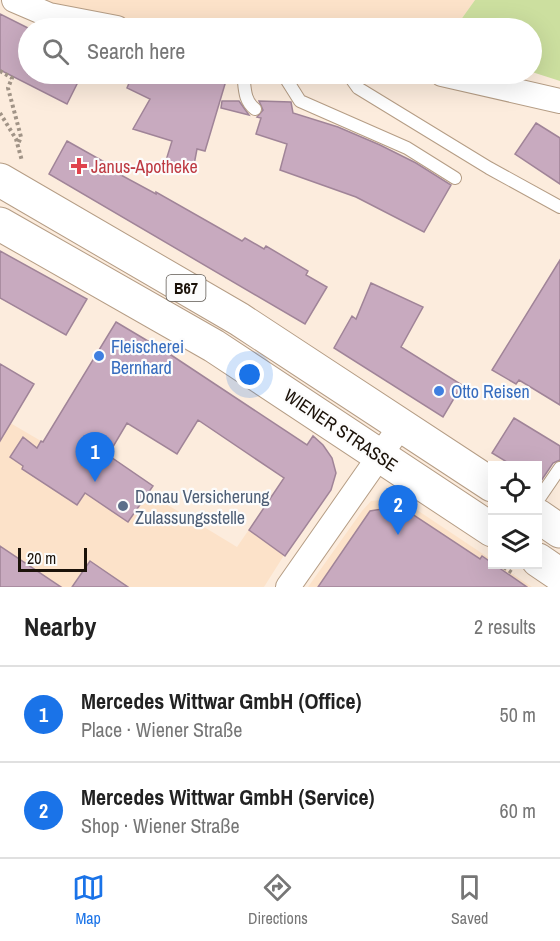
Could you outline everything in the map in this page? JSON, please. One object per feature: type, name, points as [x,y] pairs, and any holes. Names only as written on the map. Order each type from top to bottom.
[{"type":"main road","name":"WIENER STRASSE","points":[[8,185],[239,319],[488,482]]},
{"type":"main road","name":"WIENER STRASSE","points":[[0,224],[214,346],[488,527]]},
{"type":"main road","points":[[542,519],[560,531]]},
{"type":"main road","points":[[542,563],[560,575]]},
{"type":"street","points":[[14,0],[49,15],[65,18]]},
{"type":"street","points":[[486,84],[560,101]]},
{"type":"street","points":[[288,587],[402,424]]},
{"type":"lane","points":[[244,84],[245,96],[255,109]]},
{"type":"lane","points":[[289,84],[300,101],[407,148],[455,177]]},
{"type":"lane","points":[[355,84],[358,88],[489,168],[560,207]]},
{"type":"lane","points":[[542,493],[560,468]]},
{"type":"path","points":[[0,71],[12,78],[8,88],[21,137],[18,145]]},
{"type":"path","points":[[0,113],[18,145],[26,173],[8,185]]},
{"type":"shaded area","points":[[29,0],[475,0],[462,18],[89,18],[49,10]]},
{"type":"shaded area","points":[[0,417],[41,441],[95,478],[110,456],[153,486],[148,493],[237,547],[313,436],[332,458],[336,473],[264,587],[0,587]]},
{"type":"shaded area","points":[[399,498],[488,557],[488,569],[505,569],[532,587],[308,587],[371,501]]},
{"type":"green space","points":[[475,0],[560,0],[560,81],[542,75],[542,18],[462,18]]},
{"type":"building","points":[[0,14],[18,23],[18,79],[0,70]]},
{"type":"building","points":[[28,84],[77,84],[67,104]]},
{"type":"building","points":[[129,84],[225,84],[205,151],[197,149],[194,165],[188,167],[186,172],[164,167],[172,141],[133,129],[150,99],[127,88]]},
{"type":"building","points":[[222,101],[239,101],[249,115],[221,108]]},
{"type":"building","points":[[259,101],[291,102],[293,113],[338,127],[380,145],[416,163],[451,185],[424,232],[356,197],[280,170],[287,144],[256,134],[261,118],[257,117],[263,110]]},
{"type":"building","points":[[536,123],[560,138],[560,184],[515,154]]},
{"type":"building","points":[[67,141],[108,164],[106,167],[156,194],[156,192],[242,241],[245,238],[264,249],[266,246],[308,271],[306,275],[327,287],[305,324],[49,174]]},
{"type":"building","points":[[0,251],[87,299],[66,335],[0,298]]},
{"type":"building","points":[[560,260],[560,405],[519,380],[516,384],[492,370]]},
{"type":"building","points":[[371,283],[423,307],[401,347],[462,385],[443,417],[334,348],[352,316],[356,319]]},
{"type":"building","points":[[116,322],[168,353],[307,445],[313,436],[323,445],[332,458],[336,473],[331,490],[285,556],[249,530],[284,478],[198,420],[177,454],[127,423],[108,455],[153,486],[128,522],[85,493],[77,505],[22,469],[23,466],[10,457],[23,437],[37,448],[41,441],[43,442]]},
{"type":"building","points":[[0,364],[34,384],[0,441]]},
{"type":"building","points":[[514,418],[560,446],[560,460],[553,463],[542,480],[542,461],[505,461],[492,453]]},
{"type":"building","points":[[400,506],[480,559],[482,556],[488,560],[488,569],[501,569],[527,587],[318,587],[370,511]]},
{"type":"building","points":[[0,546],[61,587],[0,587]]},
{"type":"building","points":[[90,561],[128,587],[72,587]]},
{"type":"place","name":"Janus-Apotheke","points":[[79,166]]},
{"type":"place","name":"Fleischerei Bernhard","points":[[99,356]]},
{"type":"place","name":"Otto Reisen","points":[[439,391]]},
{"type":"place","name":"Mercedes Wittwar GmbH (Office)","points":[[95,482]]},
{"type":"place","name":"Donau Versicherung Zulassungsstelle","points":[[123,506]]},
{"type":"place","name":"Mercedes Wittwar GmbH (Service)","points":[[398,535]]}]
